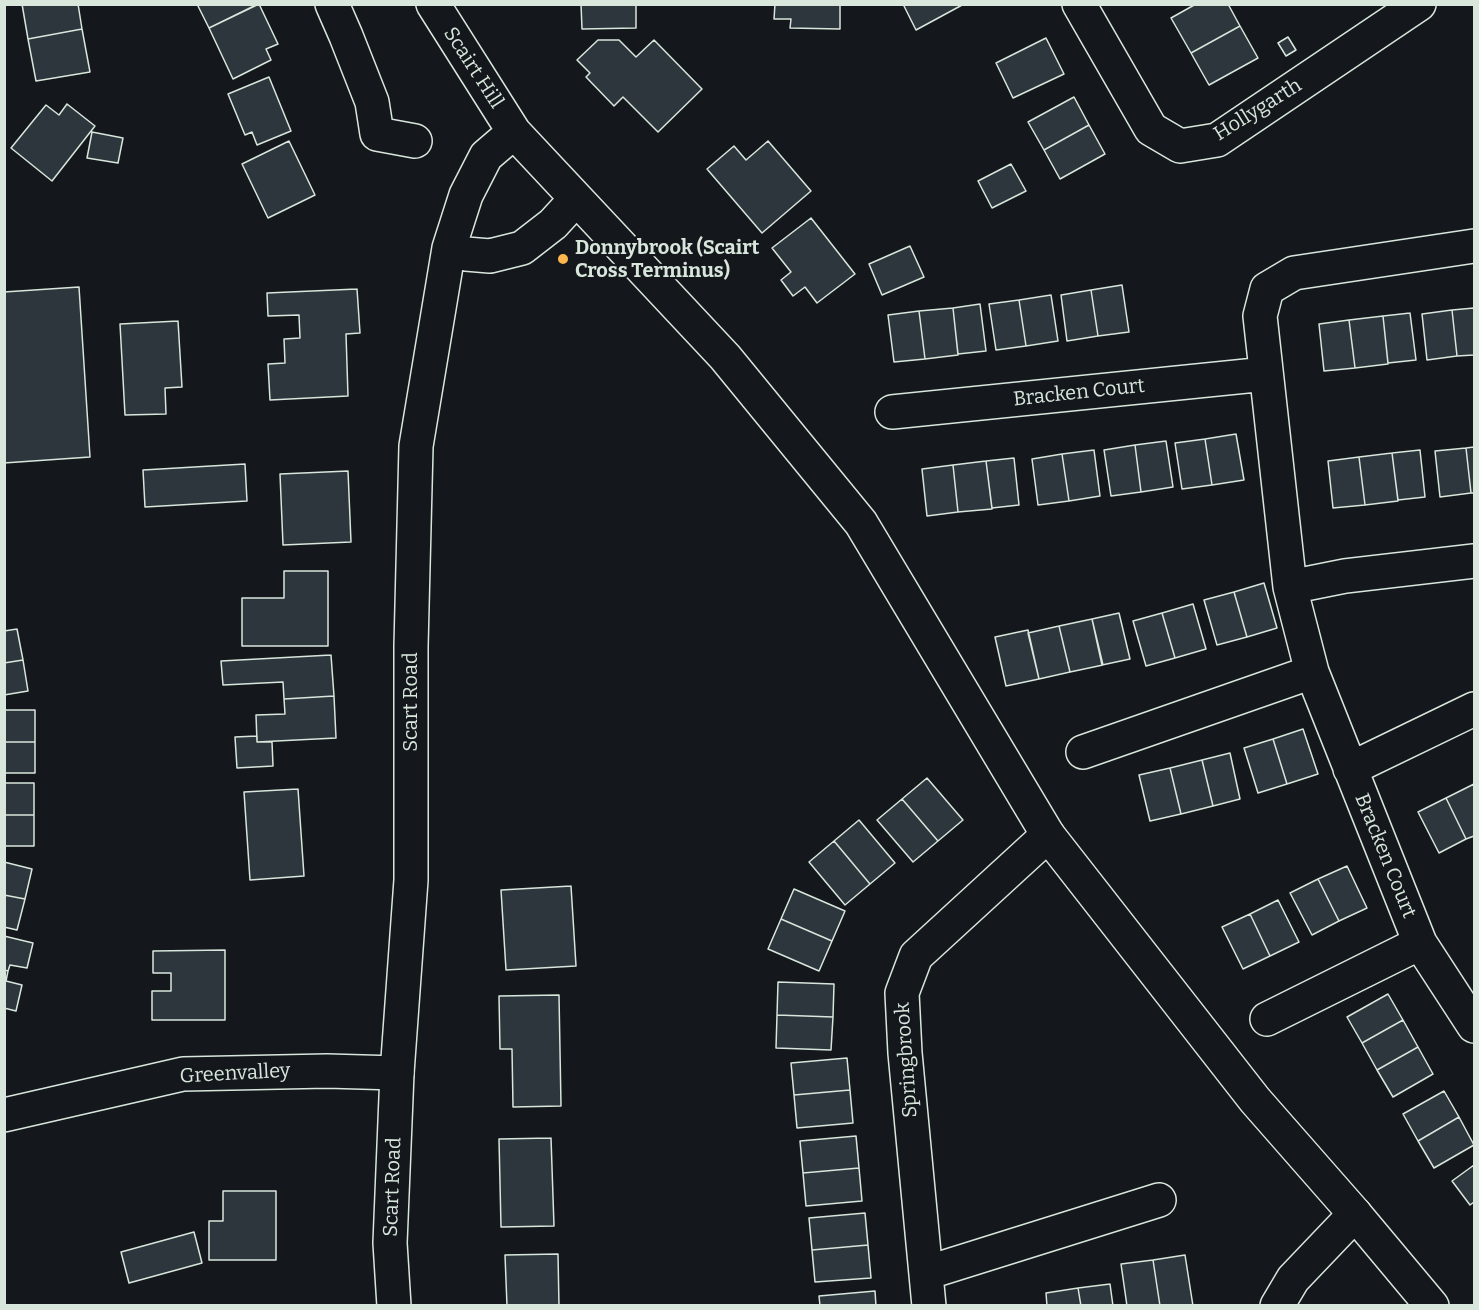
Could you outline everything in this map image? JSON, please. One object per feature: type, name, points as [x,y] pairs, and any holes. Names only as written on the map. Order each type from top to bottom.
[{"type":"street","points":[[332,4],[372,102],[377,134],[415,141]]},
{"type":"street","name":"Scairt Hill","points":[[433,4],[514,132],[725,357],[861,523],[1048,835],[1255,1100],[1432,1305]]},
{"type":"street","name":"Hollygarth","points":[[1080,4],[1151,129],[1180,146],[1217,140],[1419,4]]},
{"type":"street","name":"Scart Road","points":[[394,1305],[390,1243],[397,1073],[411,880],[411,646],[416,446],[449,248],[466,195],[486,156],[514,132]]},
{"type":"street","points":[[449,248],[466,254],[490,256],[522,248],[553,224],[576,199]]},
{"type":"street","name":"Bracken Court","points":[[1474,246],[1294,273],[1267,289],[1260,315],[1290,587],[1312,672],[1420,943],[1474,1026]]},
{"type":"street","name":"Bracken Court","points":[[892,412],[1266,374]]},
{"type":"street","points":[[1290,587],[1344,576],[1474,561]]},
{"type":"street","points":[[1083,752],[1312,672]]},
{"type":"street","name":"Bracken Court","points":[[1350,769],[1474,709]]},
{"type":"street","name":"Springbrook","points":[[929,1305],[905,1053],[902,993],[916,956],[1048,835]]},
{"type":"street","name":"Bracken Court","points":[[1267,1019],[1420,943]]},
{"type":"street","name":"Greenvalley","points":[[4,1115],[183,1074],[327,1071],[397,1073]]},
{"type":"street","points":[[926,1273],[1159,1200]]},
{"type":"street","points":[[1277,1305],[1293,1279],[1355,1214]]},
{"type":"building","points":[[22,4],[78,4],[82,29],[28,39]]},
{"type":"building","points":[[197,4],[258,4],[209,28]]},
{"type":"building","points":[[259,4],[278,44],[266,49],[271,60],[233,79],[209,28]]},
{"type":"building","points":[[581,4],[636,4],[636,28],[582,29]]},
{"type":"building","points":[[775,4],[840,5],[840,29],[790,28],[791,19],[774,19]]},
{"type":"building","points":[[903,4],[964,4],[916,30]]},
{"type":"building","points":[[1196,4],[1228,4],[1240,26],[1191,53],[1171,18]]},
{"type":"building","points":[[1240,26],[1258,58],[1209,85],[1191,53]]},
{"type":"building","points":[[82,29],[90,72],[36,81],[28,39]]},
{"type":"building","points":[[1288,37],[1296,50],[1286,56],[1278,43]]},
{"type":"building","points":[[1046,38],[1064,74],[1013,98],[996,63]]},
{"type":"building","points":[[598,40],[619,40],[636,57],[654,40],[702,89],[658,132],[623,97],[614,106],[586,77],[590,73],[577,60]]},
{"type":"building","points":[[269,77],[291,131],[257,145],[252,132],[245,135],[228,94]]},
{"type":"building","points":[[1074,97],[1089,125],[1044,150],[1028,122]]},
{"type":"building","points":[[67,104],[95,126],[52,181],[11,148],[46,105],[59,115]]},
{"type":"building","points":[[1089,125],[1105,154],[1060,179],[1044,150]]},
{"type":"building","points":[[92,132],[123,138],[118,163],[87,158]]},
{"type":"building","points":[[289,141],[315,195],[268,218],[242,164]]},
{"type":"building","points":[[768,141],[811,191],[762,233],[707,169],[734,146],[746,160]]},
{"type":"building","points":[[1011,164],[1026,191],[992,208],[978,181]]},
{"type":"building","points":[[811,218],[855,274],[817,303],[805,287],[793,296],[781,280],[791,272],[772,248]]},
{"type":"building","points":[[910,246],[924,277],[882,295],[869,264]]},
{"type":"building","points":[[1122,285],[1129,332],[1098,336],[1091,290]]},
{"type":"building","points":[[79,287],[90,457],[4,463],[4,292]]},
{"type":"building","points":[[357,289],[360,333],[346,334],[348,396],[270,400],[268,364],[285,363],[284,339],[300,338],[299,315],[268,316],[267,293]]},
{"type":"building","points":[[1091,290],[1098,336],[1067,341],[1061,295]]},
{"type":"building","points":[[1051,295],[1058,341],[1026,346],[1019,300]]},
{"type":"building","points":[[1019,300],[1026,346],[996,350],[989,304]]},
{"type":"building","points":[[980,304],[986,351],[958,354],[953,308]]},
{"type":"building","points":[[953,308],[958,355],[925,359],[919,311]]},
{"type":"building","points":[[1474,308],[1474,355],[1457,356],[1452,310]]},
{"type":"building","points":[[1452,310],[1457,356],[1427,360],[1422,314]]},
{"type":"building","points":[[919,311],[925,359],[894,362],[888,315]]},
{"type":"building","points":[[1410,313],[1416,360],[1388,363],[1383,316]]},
{"type":"building","points":[[1383,316],[1388,364],[1355,368],[1349,320]]},
{"type":"building","points":[[1349,320],[1355,368],[1324,371],[1319,324]]},
{"type":"building","points":[[178,321],[182,387],[165,388],[166,414],[125,415],[120,324]]},
{"type":"building","points":[[1236,434],[1244,480],[1212,485],[1205,439]]},
{"type":"building","points":[[1205,439],[1212,485],[1182,489],[1175,443]]},
{"type":"building","points":[[1166,441],[1173,487],[1141,492],[1135,445]]},
{"type":"building","points":[[1135,445],[1141,492],[1111,496],[1104,450]]},
{"type":"building","points":[[1474,447],[1474,493],[1471,493],[1466,448]]},
{"type":"building","points":[[1466,448],[1471,493],[1440,497],[1435,451]]},
{"type":"building","points":[[1094,450],[1100,496],[1069,501],[1062,454]]},
{"type":"building","points":[[1420,450],[1425,497],[1398,500],[1392,453]]},
{"type":"building","points":[[1392,453],[1398,501],[1365,505],[1359,457]]},
{"type":"building","points":[[1062,454],[1069,501],[1038,505],[1032,459]]},
{"type":"building","points":[[1359,457],[1365,505],[1333,508],[1328,461]]},
{"type":"building","points":[[1014,458],[1019,505],[992,508],[986,461]]},
{"type":"building","points":[[986,461],[992,509],[958,512],[953,465]]},
{"type":"building","points":[[245,464],[247,501],[145,507],[143,470]]},
{"type":"building","points":[[953,465],[958,512],[927,516],[922,469]]},
{"type":"building","points":[[348,471],[351,542],[283,545],[280,474]]},
{"type":"building","points":[[284,571],[328,571],[328,646],[242,646],[242,598],[284,598]]},
{"type":"building","points":[[1264,583],[1277,628],[1247,637],[1234,592]]},
{"type":"building","points":[[1234,592],[1247,637],[1217,645],[1204,600]]},
{"type":"building","points":[[1193,604],[1206,649],[1175,658],[1162,613]]},
{"type":"building","points":[[1119,613],[1130,659],[1102,665],[1092,619]]},
{"type":"building","points":[[1162,613],[1175,658],[1146,666],[1133,621]]},
{"type":"building","points":[[1092,619],[1103,665],[1070,672],[1059,626]]},
{"type":"building","points":[[1059,626],[1070,672],[1039,679],[1028,633]]},
{"type":"building","points":[[17,629],[23,660],[4,663],[4,631]]},
{"type":"building","points":[[1028,630],[1039,679],[1006,686],[995,637]]},
{"type":"building","points":[[331,655],[334,696],[284,699],[283,682],[223,685],[221,661]]},
{"type":"building","points":[[23,660],[28,691],[4,695],[4,663]]},
{"type":"building","points":[[334,696],[336,738],[257,742],[256,715],[285,714],[284,699]]},
{"type":"building","points":[[4,710],[35,710],[35,742],[4,742]]},
{"type":"building","points":[[1303,729],[1318,774],[1287,784],[1273,739]]},
{"type":"building","points":[[257,736],[257,742],[272,742],[273,766],[237,768],[235,737]]},
{"type":"building","points":[[1273,739],[1287,784],[1258,793],[1244,748]]},
{"type":"building","points":[[4,742],[35,742],[35,773],[4,773]]},
{"type":"building","points":[[1230,753],[1240,799],[1213,806],[1202,760]]},
{"type":"building","points":[[1202,760],[1213,806],[1181,814],[1170,768]]},
{"type":"building","points":[[1170,768],[1181,814],[1150,821],[1139,775]]},
{"type":"building","points":[[927,778],[963,820],[938,841],[902,799]]},
{"type":"building","points":[[4,783],[34,783],[34,815],[4,815]]},
{"type":"building","points":[[1474,784],[1474,836],[1466,839],[1446,798]]},
{"type":"building","points":[[298,789],[304,876],[250,880],[244,792]]},
{"type":"building","points":[[1446,798],[1466,839],[1439,853],[1418,812]]},
{"type":"building","points":[[902,799],[938,841],[913,862],[877,820]]},
{"type":"building","points":[[4,815],[34,815],[34,846],[4,846]]},
{"type":"building","points":[[859,820],[895,863],[870,884],[834,841]]},
{"type":"building","points":[[834,841],[870,884],[845,905],[809,862]]},
{"type":"building","points":[[4,862],[32,869],[25,899],[4,895]]},
{"type":"building","points":[[1347,866],[1367,908],[1339,921],[1318,879]]},
{"type":"building","points":[[1318,879],[1339,921],[1312,935],[1290,893]]},
{"type":"building","points":[[571,886],[576,966],[506,970],[501,890]]},
{"type":"building","points":[[794,889],[845,911],[832,941],[781,919]]},
{"type":"building","points":[[4,895],[25,899],[17,930],[4,927]]},
{"type":"building","points":[[1278,900],[1299,942],[1270,956],[1250,914]]},
{"type":"building","points":[[1250,914],[1270,956],[1243,969],[1222,927]]},
{"type":"building","points":[[781,919],[832,941],[819,971],[768,949]]},
{"type":"building","points":[[4,936],[33,943],[27,968],[10,965],[8,971],[4,970]]},
{"type":"building","points":[[225,950],[225,1020],[152,1020],[152,991],[171,991],[171,973],[153,973],[153,951]]},
{"type":"building","points":[[4,970],[8,971],[6,981],[22,985],[16,1011],[4,1008]]},
{"type":"building","points":[[778,982],[834,984],[833,1017],[777,1015]]},
{"type":"building","points":[[1388,994],[1403,1020],[1362,1043],[1347,1017]]},
{"type":"building","points":[[559,995],[561,1106],[513,1107],[512,1049],[500,1049],[499,996]]},
{"type":"building","points":[[777,1015],[833,1017],[831,1050],[776,1048]]},
{"type":"building","points":[[1403,1020],[1418,1047],[1377,1070],[1362,1043]]},
{"type":"building","points":[[1418,1047],[1433,1074],[1393,1097],[1377,1070]]},
{"type":"building","points":[[847,1058],[850,1090],[794,1095],[791,1063]]},
{"type":"building","points":[[850,1090],[853,1123],[797,1128],[794,1095]]},
{"type":"building","points":[[1444,1091],[1459,1117],[1418,1141],[1403,1114]]},
{"type":"building","points":[[1459,1117],[1474,1145],[1434,1168],[1418,1141]]},
{"type":"building","points":[[856,1136],[859,1168],[803,1173],[800,1141]]},
{"type":"building","points":[[551,1138],[554,1226],[501,1227],[499,1139]]},
{"type":"building","points":[[1474,1165],[1474,1202],[1470,1205],[1452,1181]]},
{"type":"building","points":[[859,1168],[862,1201],[806,1206],[803,1173]]},
{"type":"building","points":[[223,1191],[276,1191],[276,1260],[209,1260],[209,1221],[223,1221]]},
{"type":"building","points":[[865,1213],[868,1245],[812,1250],[809,1218]]},
{"type":"building","points":[[194,1232],[202,1263],[129,1283],[121,1252]]},
{"type":"building","points":[[868,1245],[871,1278],[815,1282],[812,1250]]},
{"type":"building","points":[[558,1254],[559,1306],[507,1306],[505,1255]]},
{"type":"building","points":[[1185,1255],[1193,1306],[1160,1306],[1153,1260]]},
{"type":"building","points":[[1153,1260],[1160,1306],[1127,1306],[1121,1264]]},
{"type":"building","points":[[1110,1284],[1113,1306],[1081,1306],[1078,1288]]},
{"type":"building","points":[[1078,1288],[1081,1306],[1047,1306],[1046,1293]]},
{"type":"building","points":[[875,1291],[876,1306],[820,1306],[819,1296]]},
{"type":"place","name":"Donnybrook (Scairt Cross Terminus)","points":[[563,259]]}]
